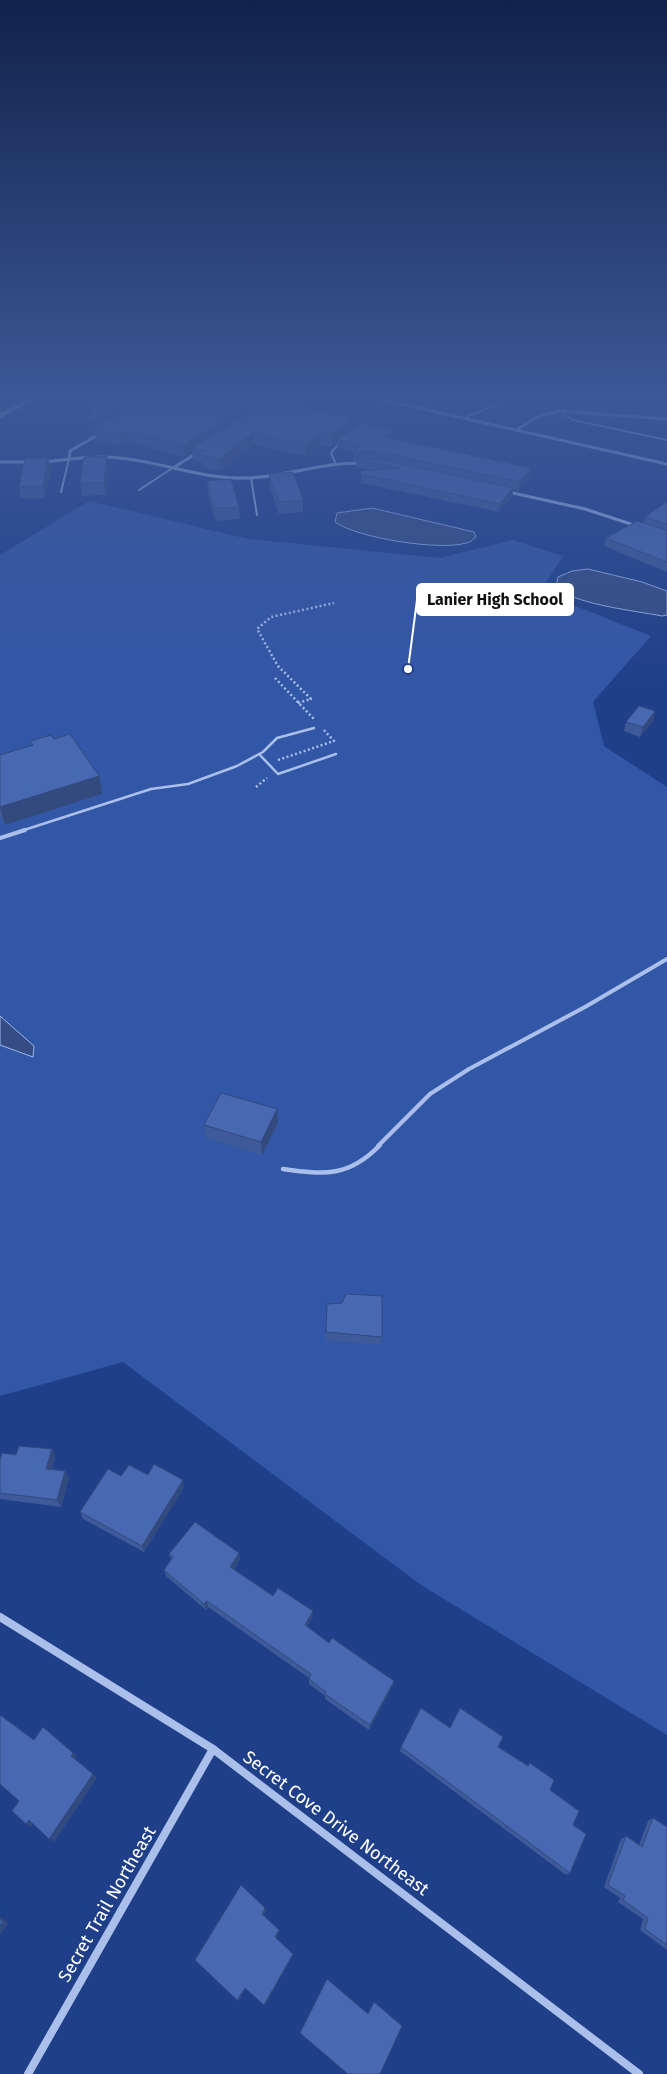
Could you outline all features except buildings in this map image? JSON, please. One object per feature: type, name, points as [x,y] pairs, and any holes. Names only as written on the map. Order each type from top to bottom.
[{"type":"street","points":[[514,493],[585,508],[640,527]]},
{"type":"street","name":"Secret Cove Drive Northeast","points":[[0,1617],[213,1749],[639,2074]]},
{"type":"street","name":"Secret Trail Northeast","points":[[28,2074],[213,1749]]},
{"type":"lane","points":[[253,493],[257,515]]},
{"type":"lane","points":[[0,838],[151,789],[188,784],[237,766],[259,754],[277,738],[314,728]]},
{"type":"lane","points":[[259,754],[278,774],[336,754]]},
{"type":"lane","points":[[283,1170],[310,1173],[349,1169],[365,1160],[430,1094],[469,1070],[585,1008],[667,959]]},
{"type":"path","points":[[298,703],[311,699],[278,666],[257,629],[271,617],[334,603]]},
{"type":"shaded area","points":[[89,501],[248,539],[440,558],[513,540],[563,556],[540,592],[651,636],[593,702],[604,746],[667,787],[667,1735],[421,1585],[123,1362],[0,1396],[0,555]]},
{"type":"shaded area","points":[[372,508],[474,532],[476,537],[469,542],[454,545],[399,542],[361,533],[335,522],[337,513]]},
{"type":"shaded area","points":[[588,569],[642,582],[667,591],[667,615],[662,616],[589,602],[575,598],[556,586],[558,577],[572,571]]},
{"type":"shaded area","points":[[0,1016],[34,1046],[33,1057],[0,1045]]},
{"type":"place","name":"Lanier High School","points":[[408,669]]}]
